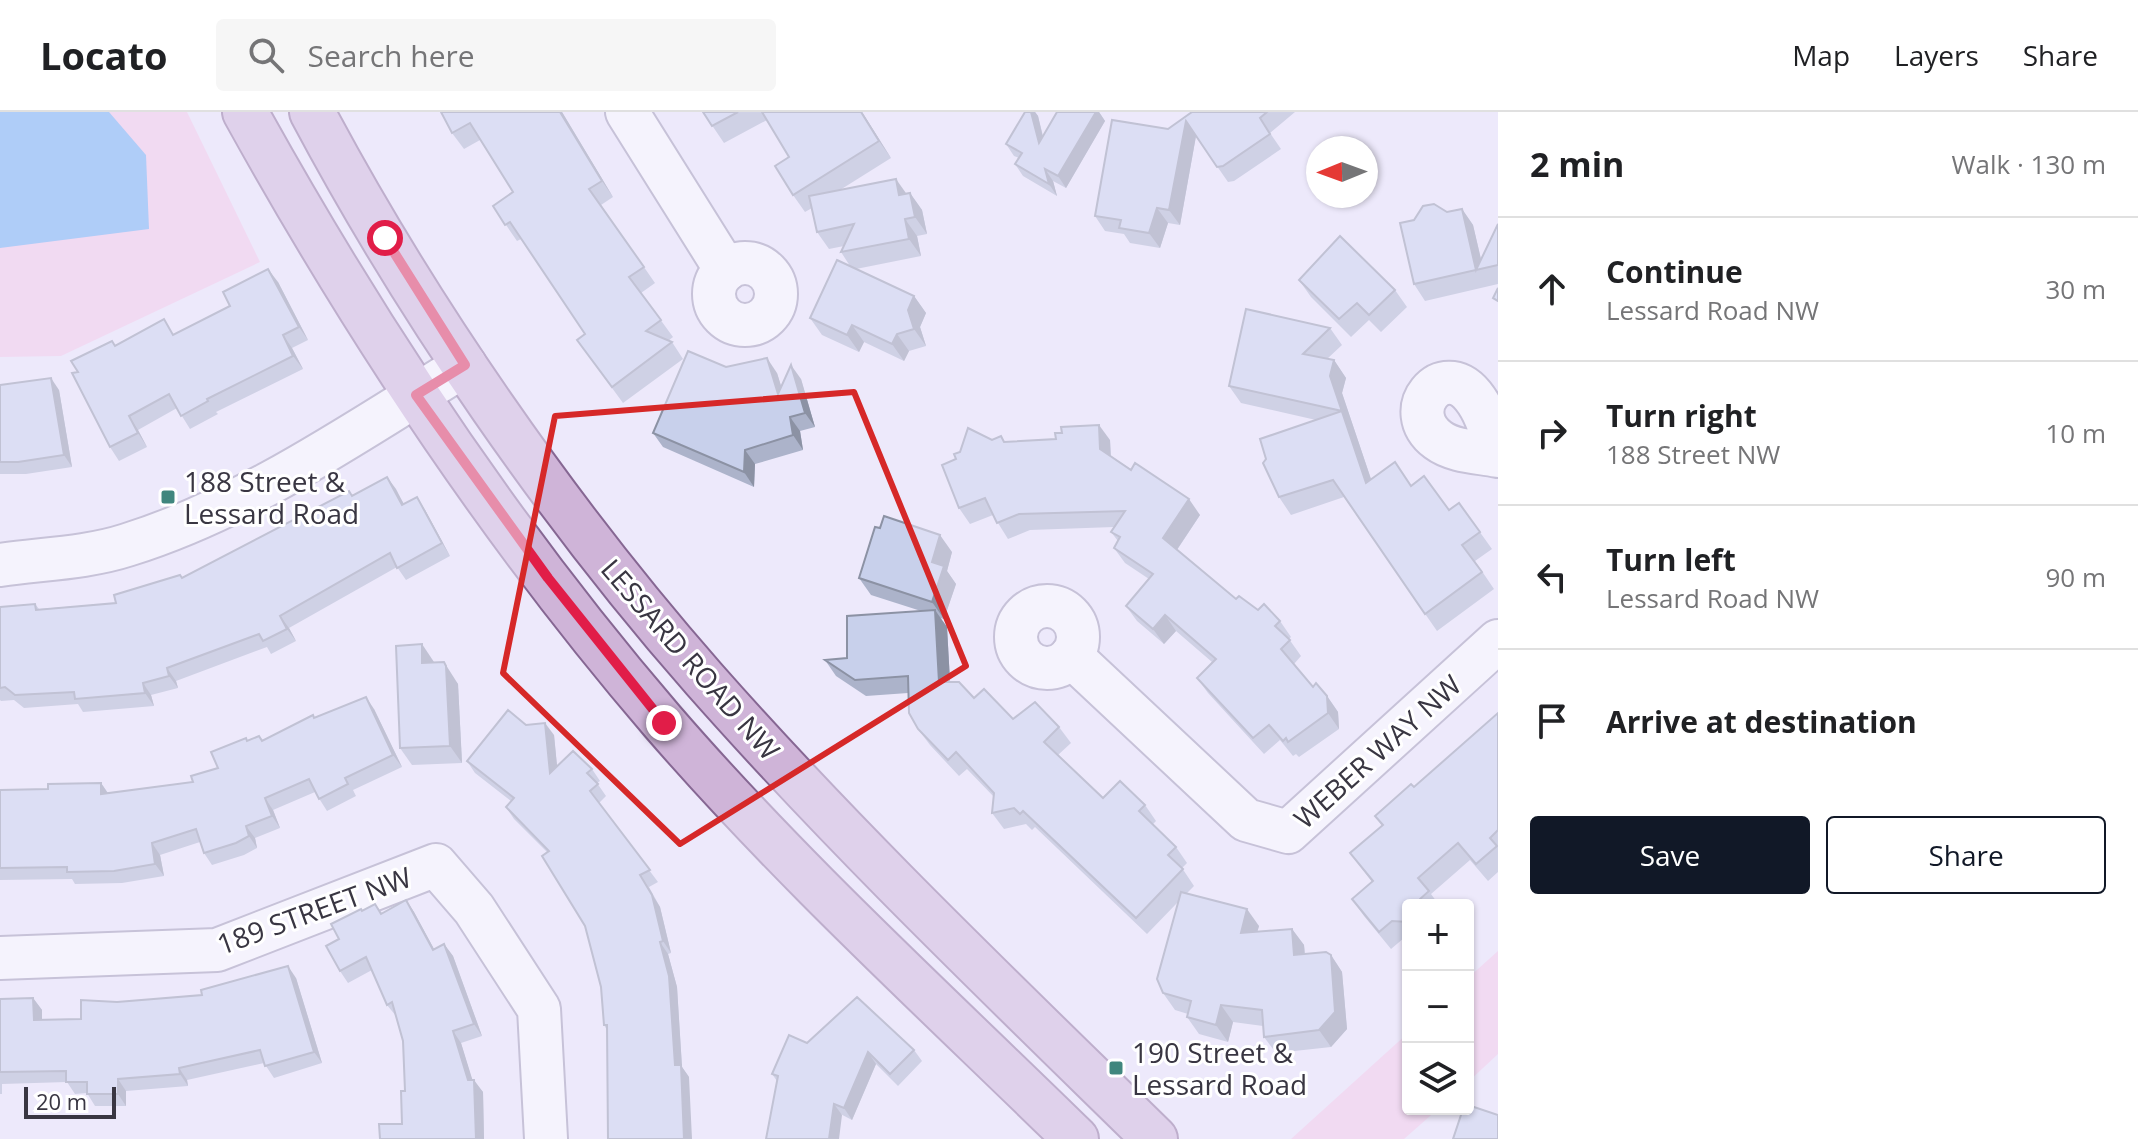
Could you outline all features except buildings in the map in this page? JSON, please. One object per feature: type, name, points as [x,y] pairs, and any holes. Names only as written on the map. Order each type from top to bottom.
[{"type":"main road","name":"LESSARD ROAD NW","points":[[245,112],[361,312],[416,395],[548,578],[664,723],[844,912],[1076,1139]]},
{"type":"main road","name":"LESSARD ROAD NW","points":[[312,112],[385,238],[465,365],[587,536],[704,679],[907,895],[1155,1139]]},
{"type":"street","points":[[627,112],[726,270]]},
{"type":"street","points":[[0,565],[123,547],[183,526],[243,497],[465,365]]},
{"type":"street","name":"WEBER WAY NW","points":[[1071,656],[1246,820],[1288,832],[1498,641]]},
{"type":"street","name":"189 STREET NW","points":[[0,958],[217,950],[436,865],[474,909],[539,1009],[546,1139]]},
{"type":"highlighted area","points":[[854,392],[966,666],[680,844],[503,673],[555,416]]},
{"type":"shaded area","points":[[0,112],[187,112],[260,262],[61,356],[0,357]]},
{"type":"shaded area","points":[[1498,951],[1498,1054],[1474,1076],[1474,1043],[1474,973]]},
{"type":"shaded area","points":[[1402,1038],[1402,1115],[1431,1115],[1404,1139],[1291,1139]]},
{"type":"water","points":[[0,112],[109,112],[146,155],[149,229],[0,248]]},
{"type":"place","name":"188 Street & Lessard Road","points":[[168,497]]},
{"type":"place","name":"190 Street & Lessard Road","points":[[1116,1068]]},
{"type":"route","points":[[385,238],[465,365],[416,395],[548,578],[664,723]]}]
